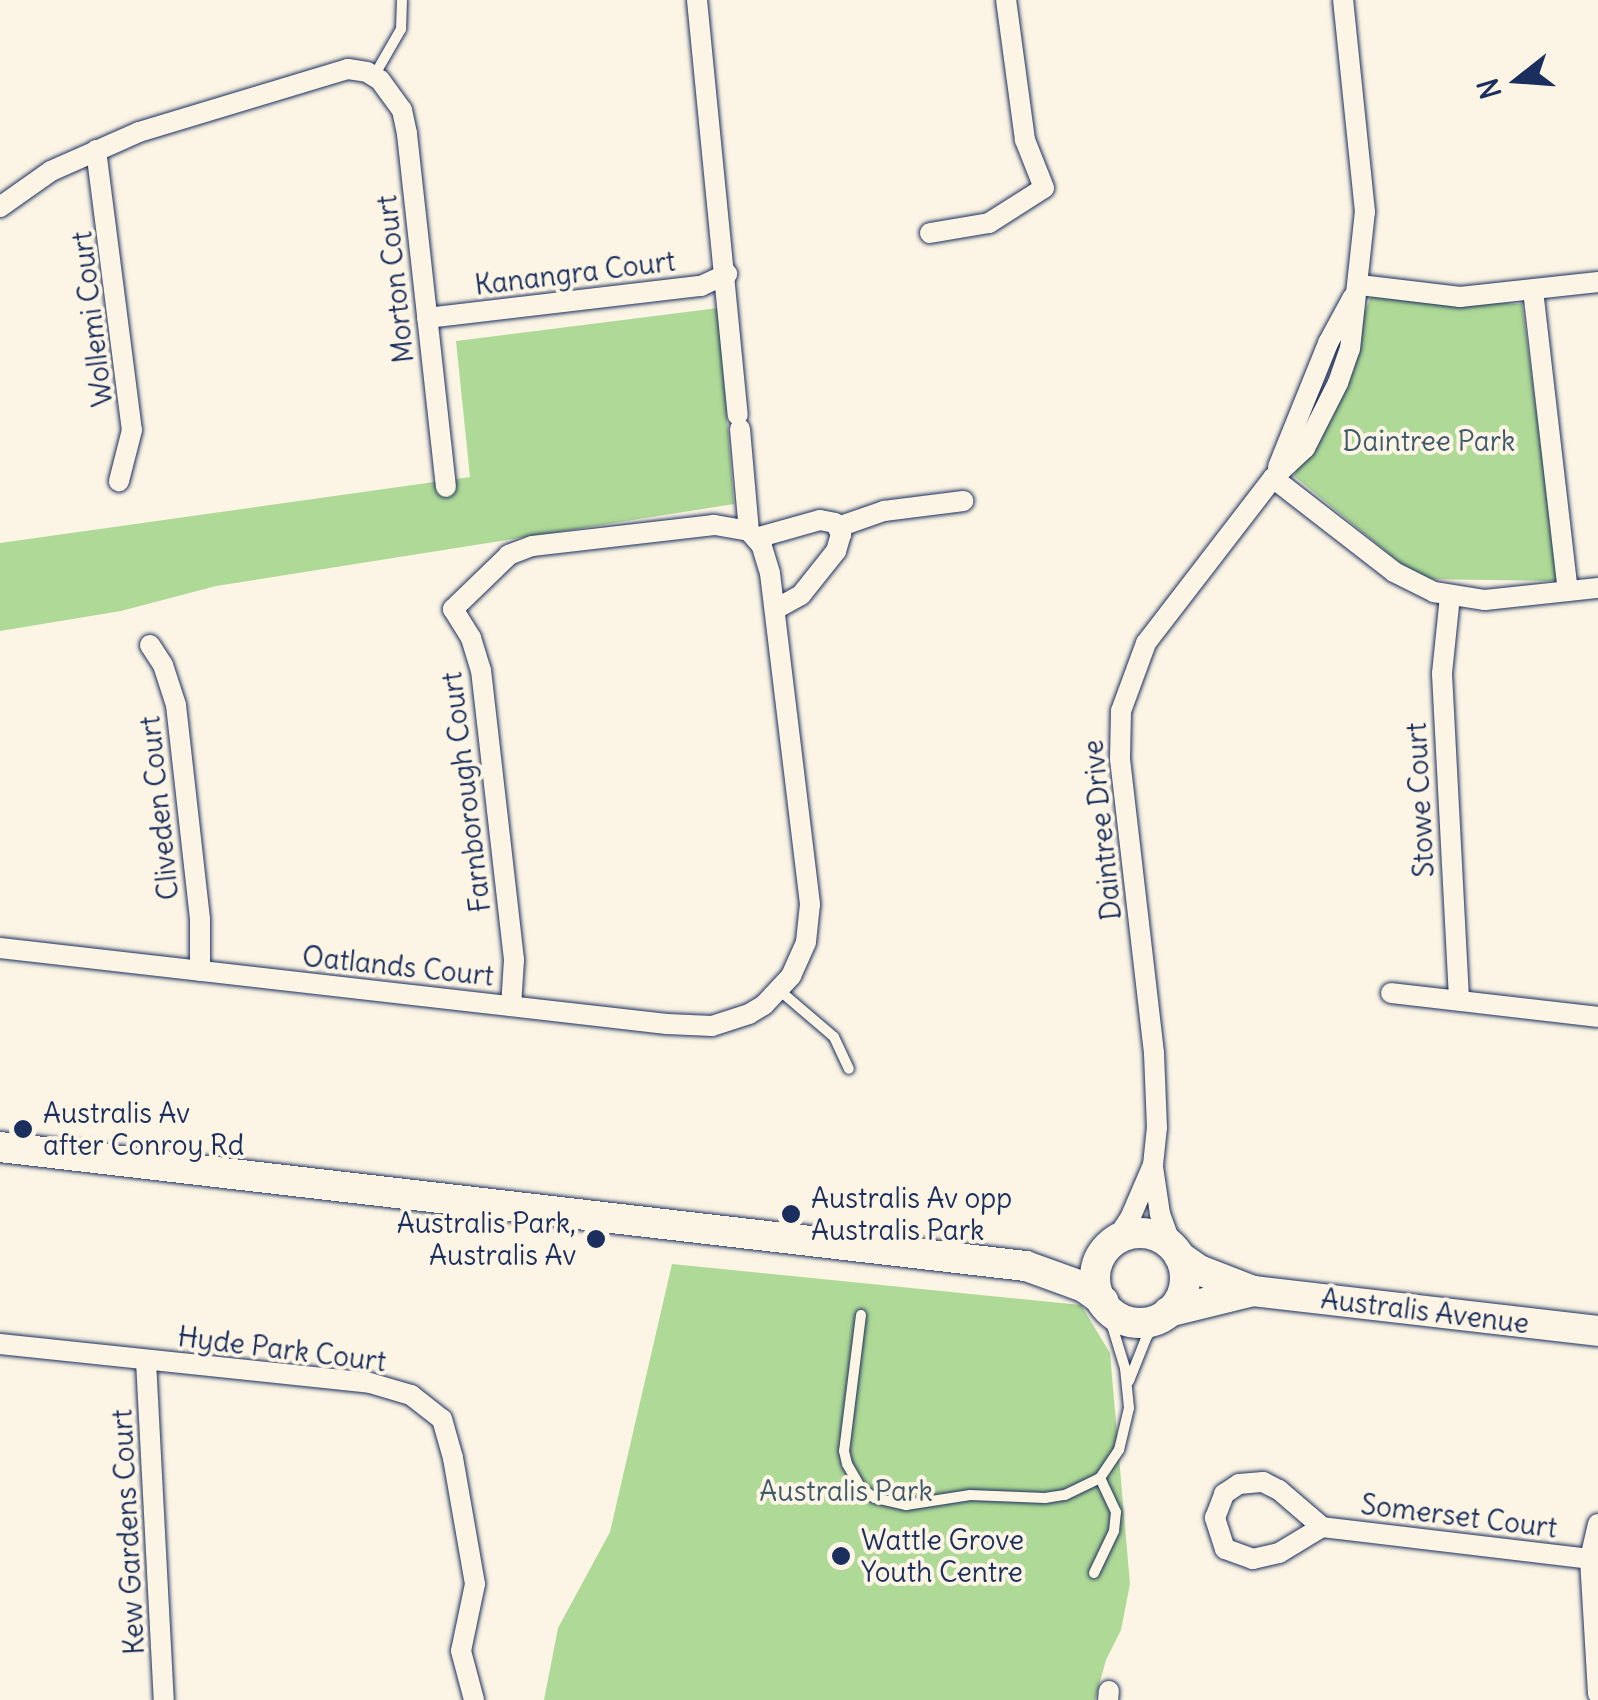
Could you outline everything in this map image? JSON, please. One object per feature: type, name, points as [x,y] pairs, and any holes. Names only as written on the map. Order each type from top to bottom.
[{"type":"street","points":[[697,0],[727,274]]},
{"type":"street","points":[[930,233],[989,224],[1044,188],[1025,140],[1006,0]]},
{"type":"street","name":"Daintree Drive","points":[[1175,1250],[1160,1214],[1153,1165],[1156,1080],[1120,759],[1122,711],[1146,643],[1274,478],[1305,448],[1340,378],[1360,285],[1364,180],[1344,0]]},
{"type":"street","points":[[0,207],[33,181],[96,150],[348,69],[374,76]]},
{"type":"street","name":"Morton Court","points":[[374,76],[392,90],[402,110],[446,487]]},
{"type":"street","name":"Wollemi Court","points":[[96,150],[131,418],[129,448],[119,481]]},
{"type":"street","name":"Kanangra Court","points":[[427,318],[701,286],[727,274]]},
{"type":"street","name":"Oatlands Court","points":[[0,948],[712,1026],[749,1014],[780,990],[800,959],[810,904],[776,609],[768,558],[753,534],[727,274]]},
{"type":"street","points":[[1360,285],[1460,296],[1598,282]]},
{"type":"street","points":[[1533,290],[1568,592]]},
{"type":"street","points":[[1274,478],[1394,572],[1450,596],[1485,600],[1598,588]]},
{"type":"street","points":[[838,527],[884,511],[963,502]]},
{"type":"street","points":[[753,534],[806,521],[828,520],[838,527]]},
{"type":"street","name":"Farnborough Court","points":[[511,1006],[514,960],[481,670],[454,609],[509,555],[532,546],[714,525],[753,534]]},
{"type":"street","points":[[776,609],[800,594],[836,552],[838,527]]},
{"type":"street","name":"Stowe Court","points":[[1450,596],[1442,674],[1459,1000]]},
{"type":"street","name":"Cliveden Court","points":[[150,645],[164,665],[176,704],[200,919],[200,971]]},
{"type":"street","points":[[1391,993],[1598,1017]]},
{"type":"street","points":[[0,1147],[1026,1266],[1084,1287],[1128,1321],[1166,1314],[1184,1289],[1175,1250],[1140,1233],[1026,1266]]},
{"type":"street","name":"Daintree Drive","points":[[1112,1243],[1153,1165]]},
{"type":"street","points":[[1104,1304],[1096,1276],[1112,1243]]},
{"type":"street","name":"Australis Avenue","points":[[1175,1250],[1199,1270],[1253,1291],[1598,1331]]},
{"type":"street","name":"Australis Avenue","points":[[1166,1314],[1253,1291]]},
{"type":"street","name":"Hyde Park Court","points":[[0,1344],[370,1383],[410,1394],[442,1419],[454,1458],[474,1584],[461,1651],[474,1700]]},
{"type":"street","name":"Kew Gardens Court","points":[[146,1362],[164,1700]]},
{"type":"street","name":"Somerset Court","points":[[1322,1527],[1279,1553],[1253,1560],[1225,1549],[1215,1518],[1224,1494],[1252,1481],[1279,1490],[1322,1527],[1590,1559]]},
{"type":"street","points":[[1598,1524],[1590,1559],[1598,1694]]},
{"type":"lane","points":[[374,76],[401,30],[402,0]]},
{"type":"lane","points":[[780,990],[834,1038],[849,1069]]},
{"type":"lane","points":[[1104,1304],[1128,1382]]},
{"type":"lane","points":[[860,1315],[844,1451],[852,1476],[875,1498],[906,1504],[970,1495],[1045,1498],[1065,1495],[1100,1478],[1126,1431],[1128,1382],[1146,1336],[1166,1314]]},
{"type":"lane","points":[[1094,1573],[1114,1531],[1116,1512],[1100,1478]]},
{"type":"green space","name":"Daintree Park","points":[[1371,297],[1522,304],[1559,581],[1420,579],[1294,476]]},
{"type":"green space","points":[[718,308],[734,504],[216,586],[121,611],[0,631],[0,543],[470,477],[456,341]]},
{"type":"green space","name":"Australis Park","points":[[672,1264],[1081,1305],[1110,1353],[1130,1584],[1121,1630],[1106,1660],[1095,1700],[544,1700],[558,1628],[610,1532]]},
{"type":"place","name":"Australis Av after Conroy Rd","points":[[23,1129]]},
{"type":"place","name":"Australis Av opp Australis Park","points":[[791,1214]]},
{"type":"place","name":"Australis Park, Australis Av","points":[[596,1239]]},
{"type":"place","name":"Wattle Grove Youth Centre","points":[[841,1556]]}]
